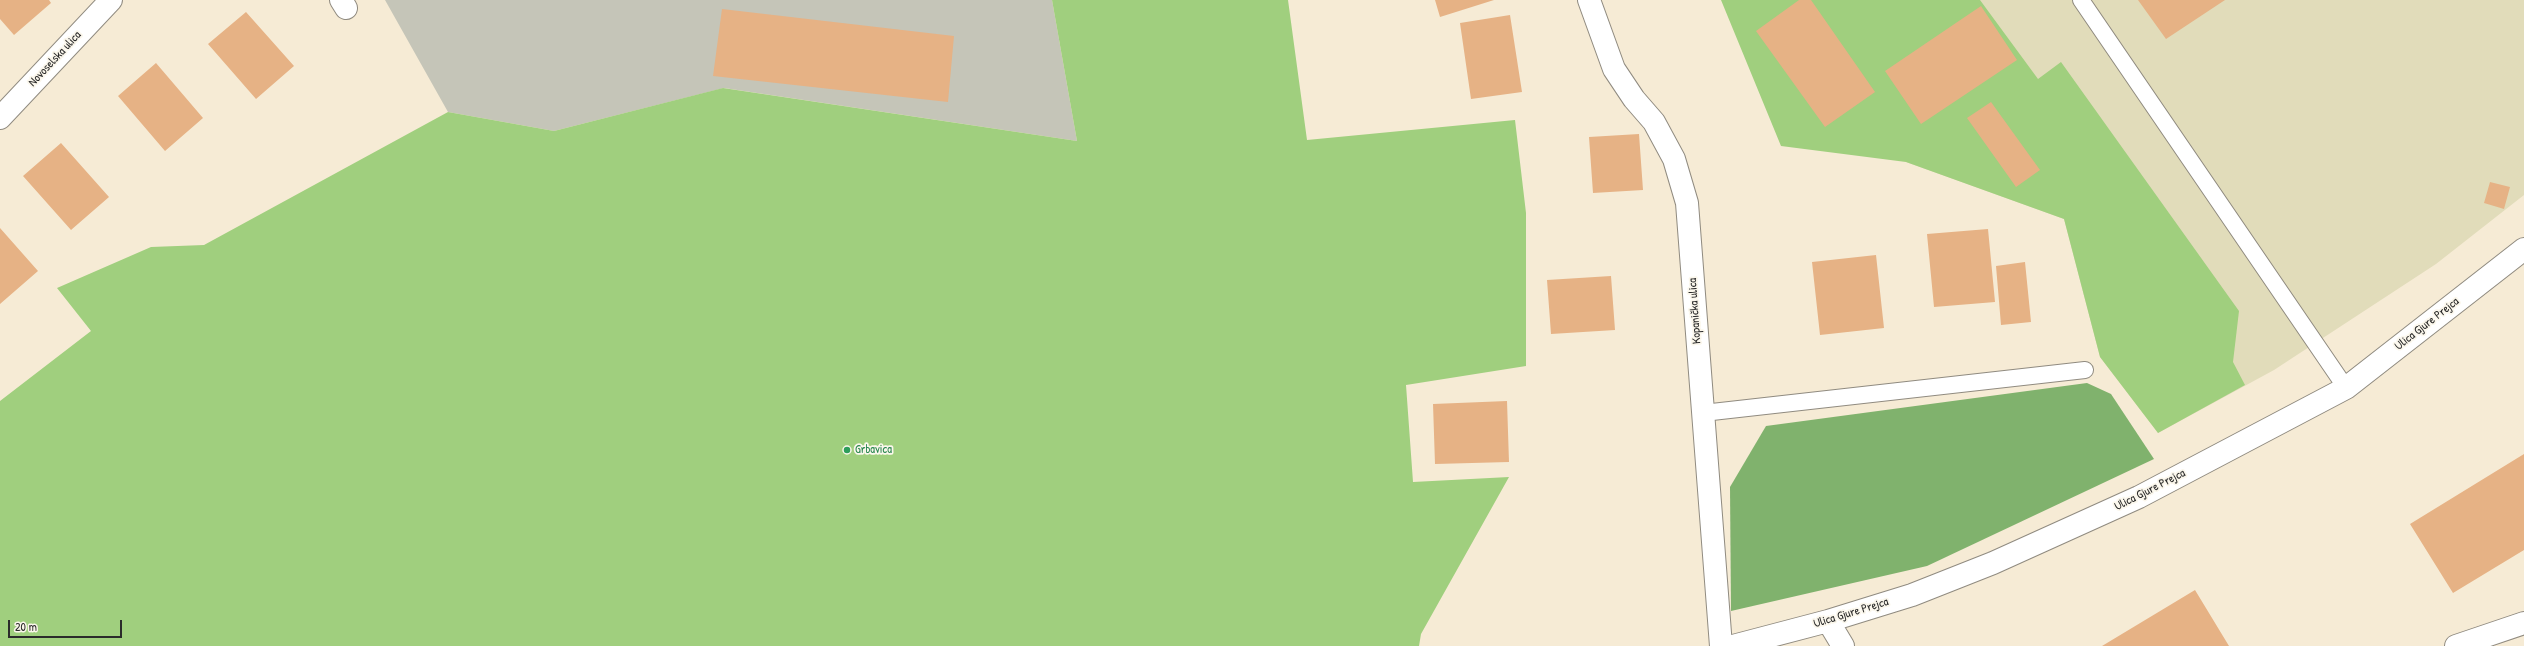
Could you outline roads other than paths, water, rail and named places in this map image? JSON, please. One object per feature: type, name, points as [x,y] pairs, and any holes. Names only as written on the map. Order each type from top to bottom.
[{"type":"street","name":"Novoselska ulica","points":[[0,118],[110,0]]},
{"type":"street","name":"Kopanička ulica","points":[[1589,0],[1614,69],[1634,99],[1654,122],[1674,159],[1687,203],[1721,646]]},
{"type":"street","name":"Ulica Gjure Prejca","points":[[1733,646],[1828,621],[1912,594],[2067,531],[2139,497],[2346,388],[2524,249]]},
{"type":"street","points":[[1828,621],[1843,646]]},
{"type":"street","points":[[2456,646],[2524,623]]},
{"type":"lane","points":[[2081,0],[2346,388]]},
{"type":"lane","points":[[1703,413],[2085,370]]},
{"type":"place","name":"Grbavica","points":[[847,450]]}]
